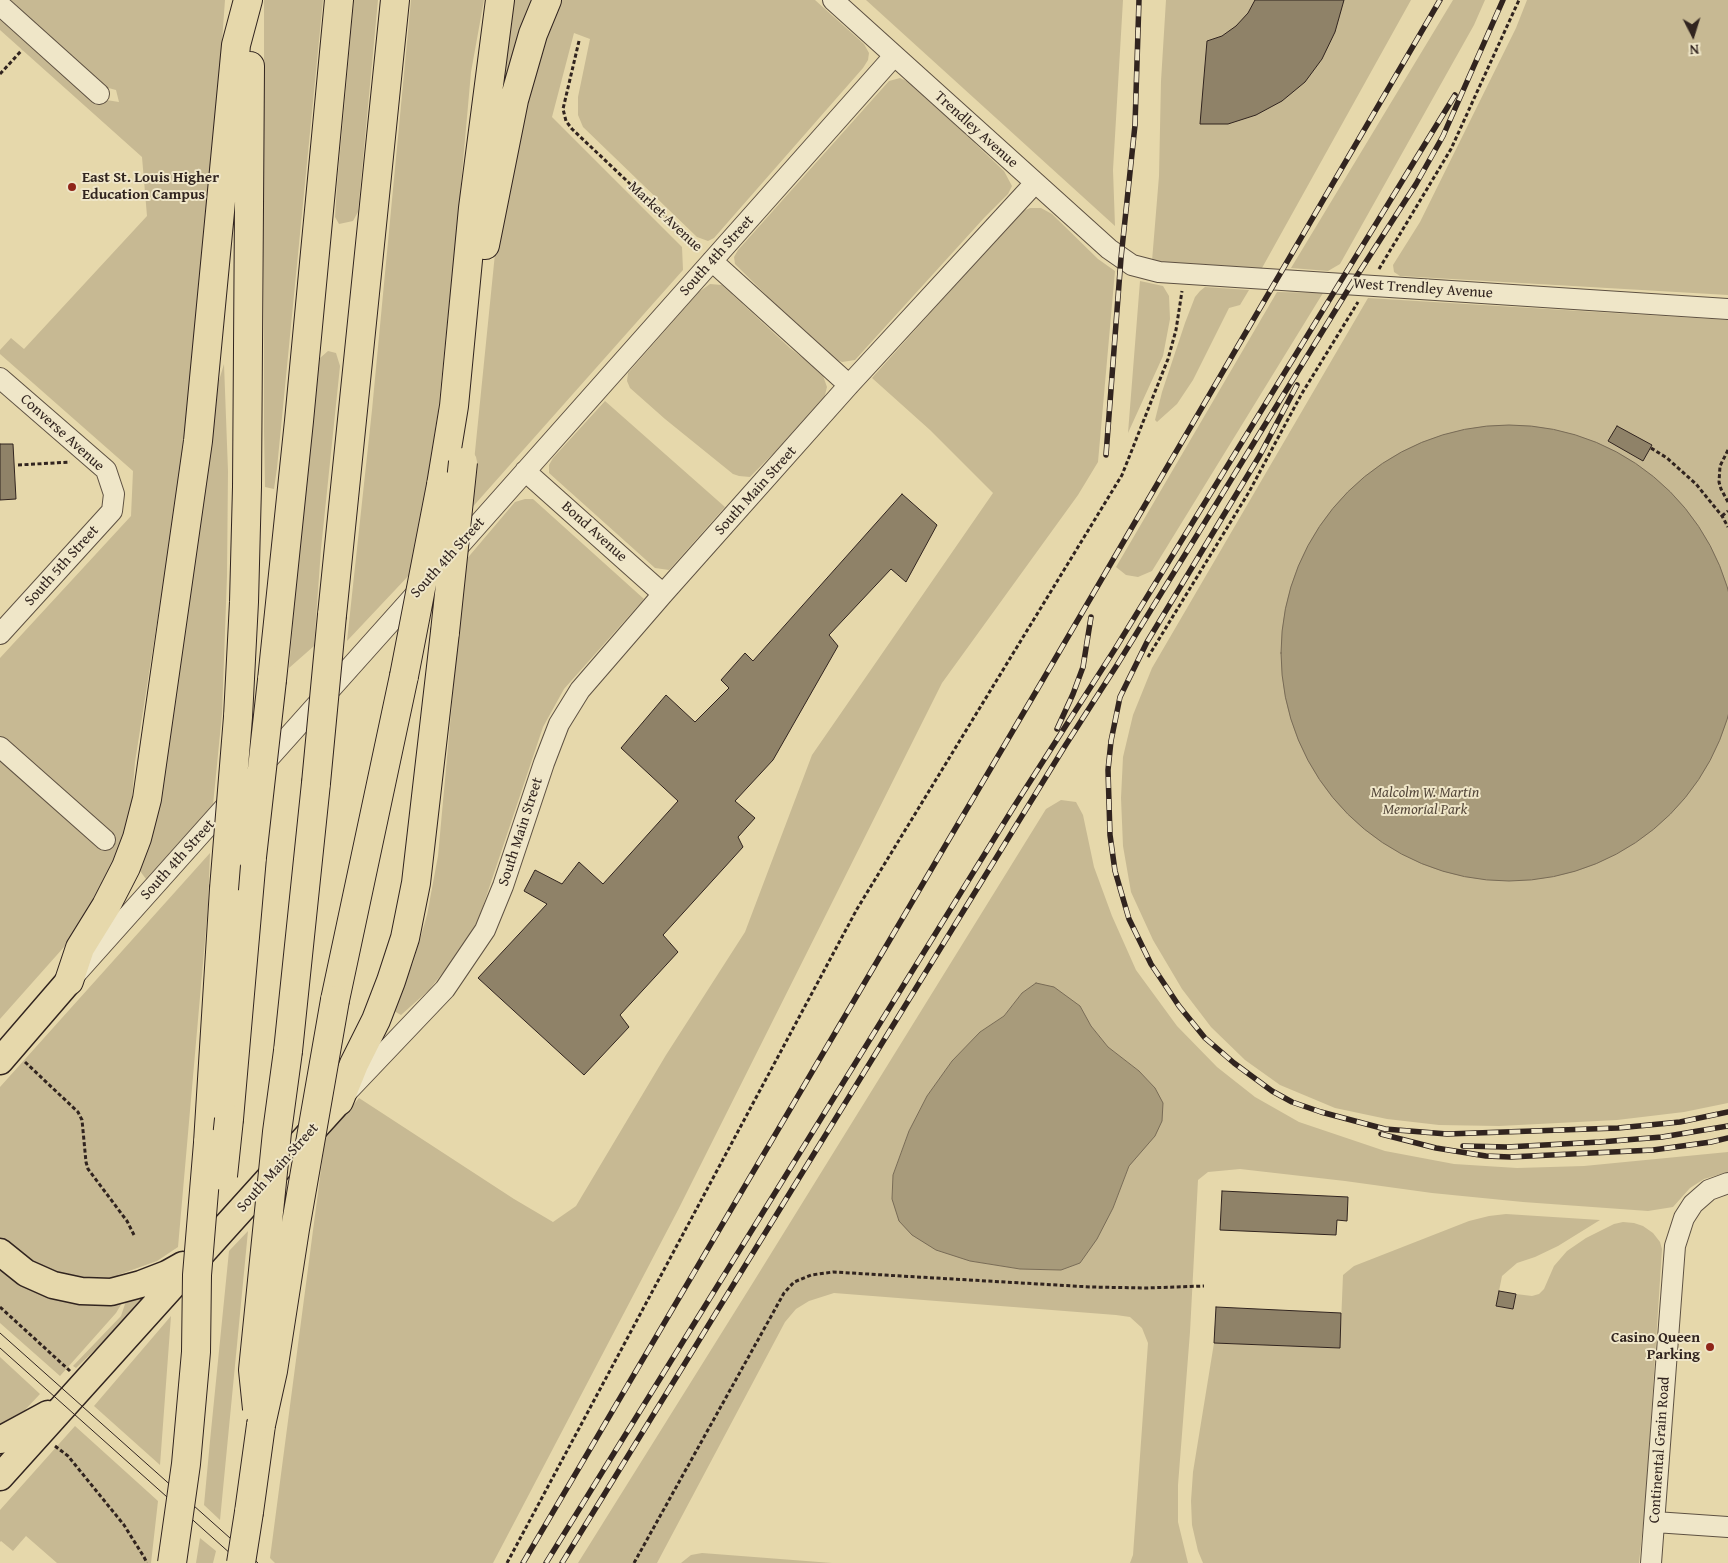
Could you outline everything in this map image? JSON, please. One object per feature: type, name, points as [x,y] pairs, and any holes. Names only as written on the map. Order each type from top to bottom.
[{"type":"highway","points":[[172,1563],[186,1464],[196,1352],[197,1275],[238,717],[244,602],[247,487],[249,0]]},
{"type":"highway","points":[[70,981],[80,948],[106,906],[126,867],[137,838],[147,799],[198,442],[236,46],[249,0]]},
{"type":"highway","points":[[196,1352],[213,1275],[252,857],[299,421],[339,0]]},
{"type":"highway","points":[[261,1425],[255,1399],[253,1370],[277,1132],[288,1051],[316,784],[395,0]]},
{"type":"highway","points":[[241,1563],[261,1425],[273,1371],[294,1229],[335,1000],[404,676],[441,484],[454,406],[464,290],[478,266],[486,242],[483,208],[500,0]]},
{"type":"highway","points":[[483,208],[533,34],[546,0]]},
{"type":"highway","points":[[339,1101],[392,981],[405,938],[416,883],[463,462],[463,440],[460,420],[454,406]]},
{"type":"main road","name":"South 4th Street","points":[[3,1056],[70,981]]},
{"type":"main road","name":"South Main Street","points":[[0,1477],[339,1101]]},
{"type":"main road","points":[[0,1252],[26,1273],[53,1285],[81,1291],[111,1292],[141,1284],[167,1274],[199,1255]]},
{"type":"main road","points":[[0,1440],[64,1405]]},
{"type":"street","name":"Trendley Avenue","points":[[833,0],[1035,183],[1121,258]]},
{"type":"street","points":[[0,5],[99,94]]},
{"type":"street","name":"South 4th Street","points":[[70,981],[894,56]]},
{"type":"street","name":"South Main Street","points":[[339,1101],[445,989],[485,930],[503,886],[559,724],[580,690],[850,385],[1035,183]]},
{"type":"street","name":"West Trendley Avenue","points":[[1121,258],[1145,270],[1184,274],[1728,309]]},
{"type":"street","name":"Market Avenue","points":[[712,261],[850,385]]},
{"type":"street","name":"Converse Avenue","points":[[0,378],[106,470],[114,494]]},
{"type":"street","name":"Bond Avenue","points":[[526,471],[664,594]]},
{"type":"street","name":"South 5th Street","points":[[0,634],[112,511],[114,494]]},
{"type":"street","points":[[0,747],[105,840]]},
{"type":"street","name":"Continental Grain Road","points":[[1651,1563],[1675,1246],[1684,1218],[1693,1204],[1709,1190],[1728,1183]]},
{"type":"street","points":[[1655,1522],[1728,1527]]},
{"type":"path","points":[[1148,656],[1249,492],[1301,395],[1367,286],[1389,255],[1451,149],[1519,0]]},
{"type":"path","name":"Market Avenue","points":[[579,41],[563,109],[566,121],[572,130],[712,261]]},
{"type":"path","points":[[0,74],[22,50]]},
{"type":"path","points":[[507,1563],[857,909],[1122,475],[1168,359],[1176,330],[1184,274]]},
{"type":"path","points":[[1651,448],[1668,458],[1686,474],[1722,516],[1728,527]]},
{"type":"path","points":[[1728,450],[1720,466],[1719,482],[1728,502]]},
{"type":"path","points":[[18,464],[72,462]]},
{"type":"path","points":[[1722,516],[1728,511]]},
{"type":"path","points":[[3,1056],[46,1080],[78,1112],[82,1120],[88,1169],[127,1221],[134,1235]]},
{"type":"path","points":[[634,1563],[784,1293],[794,1282],[811,1275],[833,1272],[1099,1287],[1204,1286]]},
{"type":"path","points":[[0,1307],[84,1383]]},
{"type":"path","points":[[39,1432],[68,1456],[124,1525],[147,1563]]},
{"type":"green space","points":[[11,0],[225,0],[215,137],[197,331],[175,508],[135,762],[130,822],[119,863],[72,938],[0,1019],[0,658],[131,516],[133,471],[0,354],[0,350],[11,338],[24,349],[147,216],[142,157],[0,30],[0,11],[100,99],[119,102],[116,90],[101,86]]},
{"type":"green space","points":[[264,0],[323,0],[274,489],[265,487]]},
{"type":"green space","points":[[354,0],[378,0],[358,212],[353,221],[339,224],[335,217],[337,185]]},
{"type":"green space","points":[[411,0],[484,0],[471,72],[438,412],[412,572],[347,641],[372,410]]},
{"type":"green space","points":[[508,0],[532,0],[503,93],[498,93]]},
{"type":"green space","points":[[556,0],[815,0],[864,44],[869,53],[868,60],[714,238],[708,241],[697,237],[583,127],[578,115],[578,97],[590,39],[574,33],[552,117],[682,247],[683,270],[469,511],[499,214],[511,153]]},
{"type":"green space","points":[[866,0],[1123,0],[1113,170],[1115,226]]},
{"type":"green space","points":[[1166,0],[1411,0],[1262,268],[1152,261],[1159,176],[1161,81]]},
{"type":"green space","points":[[1453,0],[1485,0],[1474,25],[1340,264],[1328,271],[1291,268]]},
{"type":"green space","points":[[1527,0],[1728,0],[1728,295],[1400,276],[1394,272],[1393,265],[1420,222],[1516,28]]},
{"type":"green space","points":[[900,78],[911,83],[1004,171],[1012,186],[1008,194],[855,360],[842,362],[832,358],[781,310],[735,264],[734,257],[738,250],[889,81]]},
{"type":"green space","points":[[1030,208],[1041,208],[1052,214],[1098,259],[1115,271],[1098,462],[1078,495],[942,683],[678,1210],[493,1563],[275,1563],[270,1558],[325,1139],[359,1098],[514,1199],[553,1222],[576,1206],[666,1055],[745,932],[812,755],[993,493],[930,430],[872,378],[1021,212]]},
{"type":"green space","points":[[1140,281],[1163,286],[1169,296],[1170,319],[1163,356],[1128,433]]},
{"type":"green space","points":[[710,284],[722,285],[790,348],[822,373],[827,387],[823,403],[750,477],[733,474],[665,419],[630,388],[627,381],[628,373],[699,292]]},
{"type":"green space","points":[[1205,287],[1249,290],[1240,305],[1229,308],[1193,380],[1177,404],[1157,422],[1155,420],[1162,392],[1185,323],[1195,297]]},
{"type":"green space","points":[[1277,292],[1323,293],[1152,571],[1138,577],[1126,575],[1116,567]]},
{"type":"green space","name":"Malcolm W. Martin Memorial Park","points":[[1368,298],[1728,320],[1728,1103],[1684,1112],[1617,1120],[1499,1126],[1439,1125],[1387,1119],[1335,1108],[1280,1085],[1245,1060],[1211,1027],[1182,989],[1153,940],[1131,892],[1123,846],[1121,798],[1123,757],[1133,715],[1152,668]]},
{"type":"green space","points":[[328,351],[336,353],[340,366],[321,549],[314,646],[289,668],[310,423],[320,358]]},
{"type":"green space","points":[[224,364],[228,471],[227,576],[222,714],[213,805],[146,879],[140,871],[148,847],[214,397]]},
{"type":"green space","points":[[605,401],[725,507],[669,570],[655,568],[549,473],[549,465],[553,458]]},
{"type":"green space","points":[[533,499],[644,599],[564,689],[543,727],[478,921],[457,955],[429,990],[401,1015],[394,1011],[413,963],[427,915],[438,856],[465,561],[515,502]]},
{"type":"green space","points":[[1061,800],[1076,802],[1083,815],[1094,867],[1112,916],[1136,970],[1177,1026],[1217,1067],[1255,1097],[1299,1122],[1385,1151],[1454,1164],[1517,1168],[1584,1166],[1728,1152],[1728,1172],[1704,1179],[1690,1188],[1673,1207],[1648,1211],[1432,1193],[1240,1169],[1208,1172],[1198,1180],[1190,1332],[1178,1485],[1178,1522],[1188,1563],[1130,1563],[1133,1555],[1148,1343],[1142,1328],[1130,1317],[834,1293],[809,1301],[796,1309],[785,1322],[657,1563],[578,1563],[754,1281],[1046,809]],"holes":[[[1036,984],[1079,1006],[1091,1026],[1108,1047],[1139,1071],[1155,1088],[1113,1208],[1080,1263],[1060,1270],[1020,1269],[970,1261],[892,1199],[893,1175],[909,1131],[927,1096],[952,1061],[980,1032],[1004,1016],[1022,993]]]},
{"type":"green space","points":[[210,853],[208,906],[178,1247],[157,1261],[118,1275],[119,1280],[72,1281],[15,1253],[0,1238],[0,1087]]},
{"type":"green space","points":[[1506,1214],[1600,1220],[1558,1246],[1517,1263],[1502,1276],[1496,1306],[1512,1309],[1516,1294],[1532,1296],[1539,1294],[1544,1289],[1554,1266],[1567,1251],[1586,1238],[1614,1224],[1623,1222],[1643,1226],[1653,1233],[1660,1242],[1662,1249],[1646,1497],[1639,1563],[1203,1563],[1192,1525],[1191,1501],[1193,1472],[1214,1343],[1340,1348],[1343,1275],[1354,1266],[1469,1221]]},
{"type":"green space","points":[[248,1231],[220,1520],[204,1505],[210,1441],[229,1251]]},
{"type":"green space","points":[[0,1265],[121,1299],[122,1303],[116,1313],[60,1376],[0,1323]]},
{"type":"green space","points":[[154,1293],[76,1368],[73,1366],[121,1316],[127,1298]]},
{"type":"green space","points":[[171,1316],[160,1465],[94,1406]]},
{"type":"green space","points":[[0,1357],[40,1394],[25,1410],[0,1424]]},
{"type":"green space","points":[[75,1426],[158,1501],[151,1563],[57,1563],[26,1536],[13,1551],[0,1542],[0,1510]]},
{"type":"green space","points":[[200,1538],[216,1551],[213,1563],[196,1563]]},
{"type":"green space","points":[[702,1553],[832,1563],[681,1563],[691,1555]]},
{"type":"shaded area","points":[[1509,425],[1554,429],[1596,442],[1636,463],[1671,491],[1699,526],[1720,566],[1733,608],[1737,653],[1733,698],[1720,740],[1699,780],[1671,815],[1636,843],[1596,864],[1554,877],[1509,881],[1464,877],[1422,864],[1382,843],[1347,815],[1319,780],[1298,740],[1285,698],[1281,653],[1285,608],[1298,566],[1319,526],[1347,491],[1382,463],[1422,442],[1464,429]]},
{"type":"shaded area","points":[[1036,983],[1054,987],[1080,1006],[1091,1026],[1108,1047],[1139,1071],[1155,1088],[1163,1103],[1162,1121],[1155,1136],[1129,1166],[1113,1208],[1097,1239],[1080,1263],[1061,1270],[1020,1269],[970,1261],[936,1250],[912,1235],[899,1221],[892,1199],[893,1175],[909,1131],[927,1096],[952,1061],[980,1032],[1004,1016],[1022,993]]},
{"type":"building","points":[[1255,0],[1344,0],[1335,32],[1322,59],[1305,82],[1282,101],[1256,115],[1228,124],[1200,124],[1207,41],[1222,36],[1236,26],[1248,13]]},
{"type":"building","points":[[1617,426],[1652,445],[1643,461],[1608,441]]},
{"type":"building","points":[[0,444],[13,444],[16,499],[0,500]]},
{"type":"building","points":[[902,494],[937,525],[906,582],[891,569],[829,635],[838,646],[773,760],[735,801],[755,818],[738,837],[743,847],[663,935],[678,952],[620,1015],[629,1027],[584,1075],[478,978],[547,904],[524,891],[535,870],[562,884],[579,862],[603,884],[678,801],[621,748],[666,695],[695,722],[729,688],[721,680],[745,653],[753,661]]},
{"type":"building","points":[[1222,1191],[1348,1197],[1347,1221],[1337,1220],[1336,1235],[1220,1230]]},
{"type":"building","points":[[1499,1291],[1516,1294],[1513,1309],[1496,1306]]},
{"type":"building","points":[[1216,1307],[1341,1313],[1340,1348],[1214,1343]]},
{"type":"tram line","points":[[0,1333],[258,1563]]},
{"type":"tram line","points":[[0,1348],[241,1563]]},
{"type":"railway","points":[[1106,455],[1121,258],[1135,125],[1139,0]]},
{"type":"railway","points":[[523,1563],[1440,0]]},
{"type":"railway","points":[[562,1563],[1065,746],[1351,285],[1416,184],[1443,136],[1503,0]]},
{"type":"railway","points":[[546,1563],[1015,805],[1115,649],[1455,95]]},
{"type":"railway","points":[[1297,385],[1260,455],[1147,642],[1120,697],[1111,741],[1108,770],[1110,835],[1115,871],[1129,919],[1151,964],[1179,1006],[1205,1038],[1234,1063],[1272,1091],[1292,1102],[1321,1112],[1385,1129],[1447,1134],[1618,1128],[1680,1122],[1728,1112]]},
{"type":"railway","points":[[1057,729],[1083,667],[1091,617]]},
{"type":"railway","points":[[1463,1146],[1507,1147],[1600,1142],[1662,1137],[1728,1126]]},
{"type":"railway","points":[[1381,1134],[1436,1148],[1486,1156],[1510,1157],[1653,1150],[1728,1138]]},
{"type":"place","name":"East St. Louis Higher Education Campus","points":[[72,187]]},
{"type":"place","name":"Casino Queen Parking","points":[[1710,1347]]}]
